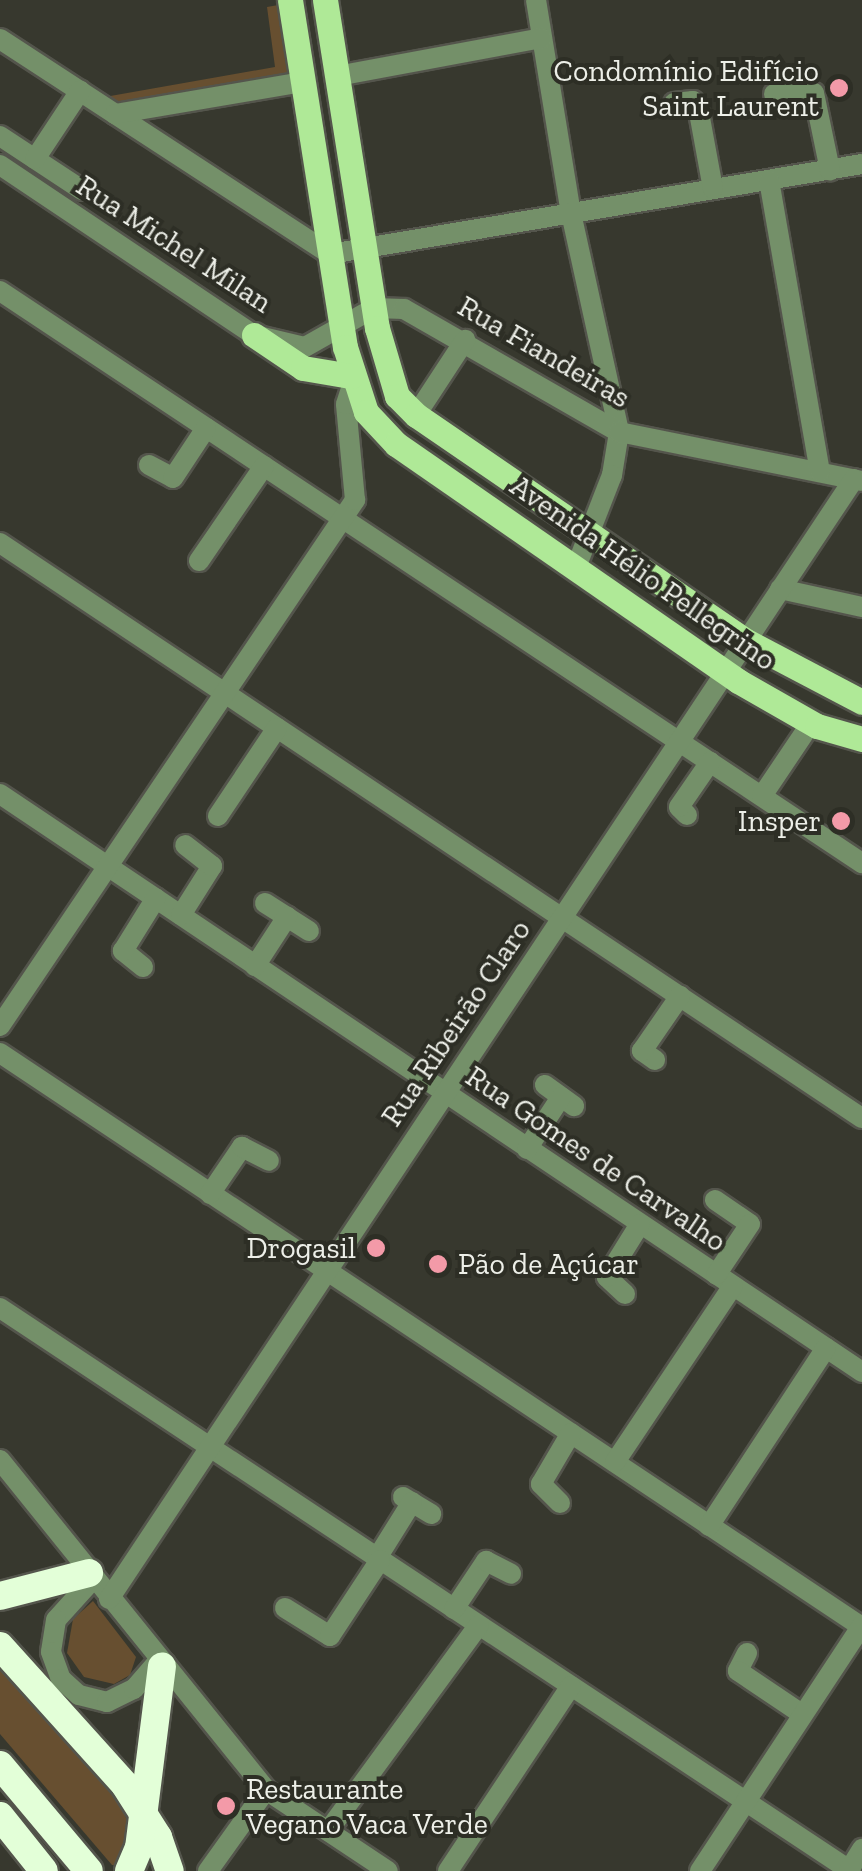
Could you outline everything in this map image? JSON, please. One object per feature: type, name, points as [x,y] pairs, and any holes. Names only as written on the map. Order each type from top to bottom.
[{"type":"highway","points":[[0,1596],[91,1576]]},
{"type":"highway","points":[[0,1646],[144,1813],[170,1871]]},
{"type":"highway","points":[[128,1871],[144,1813],[160,1663]]},
{"type":"highway","points":[[0,1765],[89,1871]]},
{"type":"highway","points":[[0,1816],[44,1871]]},
{"type":"main road","name":"Avenida Hélio Pellegrino","points":[[290,0],[342,330],[352,380],[366,412],[396,444],[577,565],[726,672],[811,723],[862,739]]},
{"type":"main road","points":[[326,0],[388,379],[416,415]]},
{"type":"main road","points":[[254,335],[303,368],[352,380]]},
{"type":"main road","name":"Avenida Hélio Pellegrino","points":[[416,415],[746,642],[862,702]]},
{"type":"street","points":[[536,0],[571,213],[619,432],[612,474],[577,565]]},
{"type":"street","points":[[337,76],[542,38]]},
{"type":"street","points":[[0,39],[330,254],[862,164]]},
{"type":"street","points":[[115,114],[302,82]]},
{"type":"street","points":[[35,159],[80,91]]},
{"type":"street","points":[[774,94],[814,94],[830,170]]},
{"type":"street","points":[[674,103],[690,100],[698,107],[714,189]]},
{"type":"street","points":[[0,136],[82,190]]},
{"type":"street","name":"Rua Michel Milan","points":[[0,164],[254,335],[305,347],[342,330],[374,308]]},
{"type":"street","points":[[768,180],[820,472]]},
{"type":"street","points":[[0,291],[862,862]]},
{"type":"street","name":"Rua Fiandeiras","points":[[374,308],[414,312],[619,432],[858,480]]},
{"type":"street","points":[[416,415],[464,340]]},
{"type":"street","points":[[0,1026],[343,519],[357,493],[346,404],[352,380]]},
{"type":"street","points":[[148,464],[173,478],[206,428]]},
{"type":"street","points":[[199,561],[264,466]]},
{"type":"street","name":"Rua Ribeirão Claro","points":[[108,1599],[780,589],[858,480]]},
{"type":"street","points":[[0,543],[862,1118]]},
{"type":"street","points":[[780,589],[862,607]]},
{"type":"street","points":[[762,796],[811,723]]},
{"type":"street","points":[[218,816],[277,728]]},
{"type":"street","points":[[687,815],[679,807],[710,762]]},
{"type":"street","name":"Rua Gomes de Carvalho","points":[[0,794],[862,1372]]},
{"type":"street","points":[[180,915],[212,866],[185,846]]},
{"type":"street","points":[[143,968],[122,951],[156,898]]},
{"type":"street","points":[[265,903],[309,931]]},
{"type":"street","points":[[255,966],[287,917]]},
{"type":"street","points":[[655,1060],[642,1051],[680,996]]},
{"type":"street","points":[[0,1052],[862,1626],[700,1871]]},
{"type":"street","points":[[527,1149],[560,1096]]},
{"type":"street","points":[[210,1194],[242,1147],[269,1162]]},
{"type":"street","points":[[615,1462],[724,1280],[750,1223],[715,1200]]},
{"type":"street","points":[[624,1294],[607,1277],[640,1224]]},
{"type":"street","points":[[0,1308],[850,1870],[862,1849]]},
{"type":"street","points":[[710,1526],[826,1348]]},
{"type":"street","points":[[560,1503],[541,1484],[571,1434]]},
{"type":"street","points":[[0,1460],[108,1599],[266,1790],[388,1871]]},
{"type":"street","points":[[285,1608],[330,1636],[378,1559],[408,1499],[431,1514]]},
{"type":"street","points":[[454,1609],[486,1561],[511,1574]]},
{"type":"street","points":[[91,1576],[56,1620],[51,1652],[61,1680],[79,1695],[107,1702],[134,1689],[160,1663]]},
{"type":"street","points":[[328,1831],[478,1625]]},
{"type":"street","points":[[746,1653],[738,1671],[802,1714]]},
{"type":"street","points":[[448,1871],[571,1686]]},
{"type":"street","points":[[208,1871],[266,1790]]},
{"type":"shaded area","points":[[284,4],[296,77],[117,109],[99,98],[275,67],[267,7]]},
{"type":"shaded area","points":[[93,1601],[136,1657],[130,1675],[114,1684],[84,1677],[67,1653],[73,1619]]},
{"type":"shaded area","points":[[0,1668],[123,1807],[128,1825],[120,1866],[112,1865],[0,1734]]},
{"type":"place","name":"Condomínio Edifício Saint Laurent","points":[[839,88]]},
{"type":"place","name":"Insper","points":[[841,821]]},
{"type":"place","name":"Drogasil","points":[[376,1248]]},
{"type":"place","name":"Pão de Açúcar","points":[[438,1264]]},
{"type":"place","name":"Restaurante Vegano Vaca Verde","points":[[226,1806]]}]
